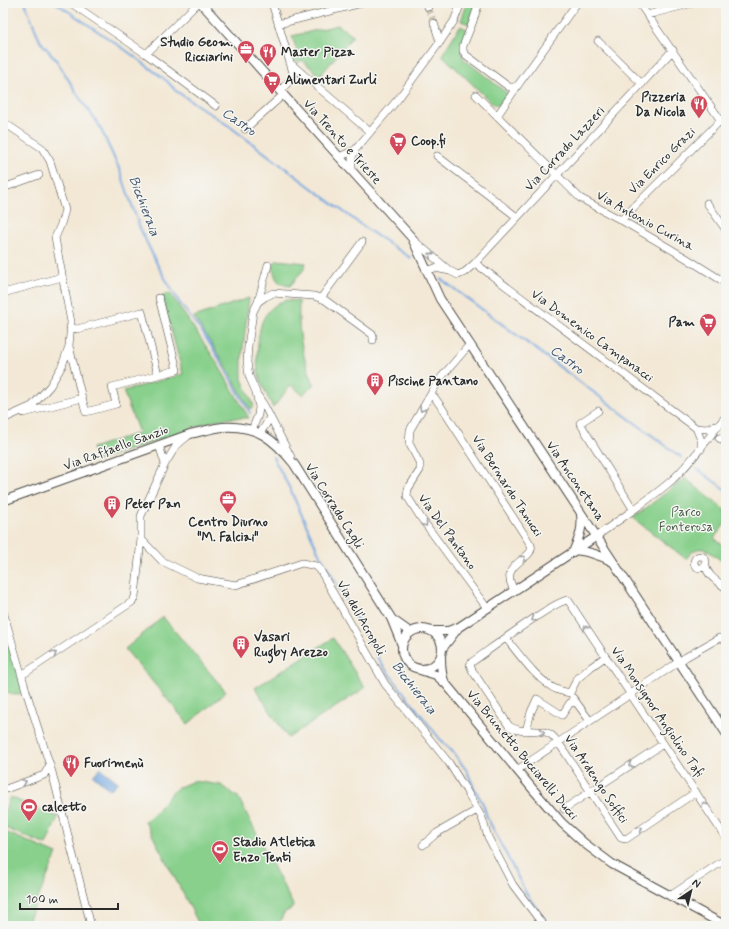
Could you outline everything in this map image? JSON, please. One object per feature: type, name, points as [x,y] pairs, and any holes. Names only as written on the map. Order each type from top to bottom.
[{"type":"main road","name":"Via Trento e Trieste","points":[[199,3],[412,238]]},
{"type":"main road","name":"Via Anconetana","points":[[412,238],[440,299],[726,733]]},
{"type":"main road","name":"Via Raffaello Sanzio","points":[[3,501],[190,434],[222,427],[239,427]]},
{"type":"main road","name":"Via Corrado Cagli","points":[[239,427],[256,431],[277,444],[294,464],[390,618],[402,644]]},
{"type":"main road","points":[[574,550],[583,524],[581,512]]},
{"type":"main road","points":[[459,627],[442,653],[438,662],[433,666],[420,670],[409,666],[402,656],[402,644],[410,632],[420,629],[431,631],[448,631],[459,627],[597,536]]},
{"type":"main road","points":[[574,550],[587,551],[601,555],[614,562]]},
{"type":"main road","name":"Via Corrado Cagli","points":[[390,618],[410,632]]},
{"type":"main road","points":[[431,631],[439,639],[442,653]]},
{"type":"main road","name":"Via Brunetto Bucciarelli Ducci","points":[[442,653],[441,666],[443,678],[446,684]]},
{"type":"main road","name":"Via Brunetto Bucciarelli Ducci","points":[[420,670],[436,675],[446,684],[561,821],[584,843],[612,864],[726,926]]},
{"type":"street","points":[[71,3],[146,54],[216,106]]},
{"type":"street","points":[[146,54],[199,3]]},
{"type":"street","points":[[245,129],[282,93],[294,76],[272,3]]},
{"type":"street","points":[[278,24],[362,3]]},
{"type":"street","points":[[352,171],[352,158],[355,150],[398,99],[440,42],[454,21],[461,3]]},
{"type":"street","points":[[479,3],[463,46],[463,51],[466,56],[509,87],[518,85]]},
{"type":"street","points":[[497,116],[577,3]]},
{"type":"street","points":[[639,3],[726,128]]},
{"type":"street","points":[[648,15],[693,3]]},
{"type":"street","points":[[434,23],[440,42]]},
{"type":"street","points":[[598,41],[642,84]]},
{"type":"street","name":"Via Corrado Lazzeri","points":[[474,263],[673,50]]},
{"type":"street","points":[[290,63],[370,132]]},
{"type":"street","name":"Via Antonio Curina","points":[[476,95],[580,198],[686,258],[726,284]]},
{"type":"street","name":"Via Enrico Grazi","points":[[621,220],[721,120]]},
{"type":"street","points":[[3,122],[42,148],[50,162],[65,210],[62,224],[55,238],[70,327],[69,346],[62,366],[50,386],[32,406],[6,418]]},
{"type":"street","points":[[339,157],[355,150]]},
{"type":"street","points":[[437,156],[517,217]]},
{"type":"street","points":[[3,188],[39,175]]},
{"type":"street","points":[[707,203],[726,230]]},
{"type":"street","name":"Via Trento e Trieste","points":[[412,238],[450,271]]},
{"type":"street","points":[[321,298],[362,242]]},
{"type":"street","points":[[426,271],[435,268],[450,271],[458,275],[465,272],[474,263]]},
{"type":"street","name":"Via Domenico Campanacci","points":[[474,263],[696,428]]},
{"type":"street","points":[[268,265],[258,302],[253,312],[247,362],[249,376],[256,392],[294,464]]},
{"type":"street","points":[[3,293],[62,277]]},
{"type":"street","points":[[258,302],[272,293],[314,296],[321,298],[373,336],[373,340]]},
{"type":"street","points":[[69,346],[86,412],[116,404],[112,386],[177,370],[159,298]]},
{"type":"street","points":[[70,327],[77,329],[142,312],[158,375]]},
{"type":"street","name":"Via Del Pantano","points":[[470,344],[439,380],[410,430],[409,443],[420,464],[420,470],[408,489],[407,496],[421,518],[487,608]]},
{"type":"street","points":[[256,392],[258,407],[256,431]]},
{"type":"street","name":"Via Bernardo Tanucci","points":[[431,394],[442,408],[533,548],[531,552],[515,564],[510,573],[510,584],[514,590]]},
{"type":"street","points":[[6,418],[82,398]]},
{"type":"street","points":[[598,411],[580,423],[633,509]]},
{"type":"street","points":[[597,536],[649,499],[671,480],[701,449],[726,416]]},
{"type":"street","points":[[256,431],[265,426],[270,417]]},
{"type":"street","points":[[701,449],[701,440],[696,428],[706,429],[719,425]]},
{"type":"street","points":[[22,676],[128,606],[135,597],[141,516],[165,464],[176,446],[190,434]]},
{"type":"street","points":[[719,438],[726,443]]},
{"type":"street","points":[[159,445],[165,464]]},
{"type":"street","name":"Via dell'Acropoli","points":[[140,539],[162,561],[197,578],[236,585],[302,563],[316,566],[320,570],[385,684],[449,763],[478,810],[488,837],[513,885],[544,926]]},
{"type":"street","points":[[711,577],[706,570],[704,558],[700,556],[697,557],[694,562],[698,567],[711,577],[726,588]]},
{"type":"street","points":[[698,567],[703,567],[705,564]]},
{"type":"street","name":"Via Ardengo Soffici","points":[[568,600],[564,600],[548,609],[472,662],[470,665],[509,726],[513,729],[549,733],[558,742],[621,838],[624,839],[696,792]]},
{"type":"street","name":"Via Monsignor Angiolino Tafi","points":[[568,600],[726,838]]},
{"type":"street","points":[[4,615],[56,784],[91,926]]},
{"type":"street","points":[[506,638],[525,662],[544,681],[556,690],[570,693],[590,721]]},
{"type":"street","points":[[517,770],[679,662],[719,638],[726,639]]},
{"type":"street","points":[[570,693],[577,679],[605,657]]},
{"type":"street","points":[[526,731],[531,712],[537,699],[562,715],[570,703],[576,702]]},
{"type":"street","points":[[564,808],[664,744]]},
{"type":"street","points":[[3,790],[44,775],[51,768]]},
{"type":"street","points":[[44,775],[56,784]]},
{"type":"street","points":[[423,845],[437,833],[478,810]]},
{"type":"street","points":[[670,896],[726,859]]},
{"type":"green space","points":[[467,3],[476,3],[469,24],[461,21]]},
{"type":"green space","points":[[338,25],[353,36],[320,76],[302,60],[298,63],[295,60],[298,55],[292,36]]},
{"type":"green space","points":[[460,26],[467,29],[461,53],[464,59],[508,94],[498,105],[494,105],[442,55]]},
{"type":"green space","points":[[277,260],[306,263],[304,269],[290,286],[282,284],[275,277],[273,265]]},
{"type":"green space","points":[[170,293],[216,361],[249,418],[217,420],[96,461],[92,448],[139,433],[123,391],[183,374],[162,296]]},
{"type":"green space","points":[[249,298],[242,357],[242,379],[254,406],[250,409],[224,363],[194,317]]},
{"type":"green space","points":[[286,300],[299,301],[301,343],[306,363],[314,384],[303,395],[291,385],[273,408],[259,376],[257,361],[258,339],[263,319],[271,308]]},
{"type":"green space","name":"Parco Fonterosa","points":[[685,478],[726,511],[726,523],[714,538],[726,548],[726,559],[723,562],[704,549],[696,550],[686,559],[633,518]]},
{"type":"green space","points":[[163,617],[226,692],[188,724],[125,649]]},
{"type":"green space","points":[[3,624],[23,693],[14,695],[3,690]]},
{"type":"green space","points":[[333,638],[365,688],[288,738],[255,688]]},
{"type":"green space","name":"Stadio Atletica Enzo Tenti","points":[[193,781],[221,785],[238,797],[294,907],[284,913],[278,926],[200,926],[145,821],[154,814],[176,789]]},
{"type":"green space","name":"calcetto","points":[[10,797],[58,817],[46,845],[3,827],[3,815]]},
{"type":"green space","points":[[3,831],[57,854],[26,926],[3,926]]},
{"type":"water","points":[[100,768],[118,782],[110,790],[93,776]]},
{"type":"waterway","name":"Bicchieraia","points":[[25,3],[40,41],[57,61],[79,97],[99,125],[121,173],[139,226],[158,266],[179,302],[202,332],[220,360],[250,413]]},
{"type":"waterway","name":"Castro","points":[[56,3],[127,51],[167,81],[176,91],[229,126],[368,230],[411,258]]},
{"type":"waterway","name":"Castro","points":[[441,279],[681,457]]},
{"type":"waterway","name":"Bicchieraia","points":[[273,457],[290,489],[318,551],[383,666],[467,771],[483,804],[487,817],[526,893],[549,926]]},
{"type":"waterway","name":"Castro","points":[[697,469],[726,490]]},
{"type":"tunnel","points":[[428,7],[434,23]]},
{"type":"place","name":"Studio Geom. Ricciarini","points":[[246,64]]},
{"type":"place","name":"Master Pizza","points":[[268,67]]},
{"type":"place","name":"Alimentari Zurli","points":[[272,95]]},
{"type":"place","name":"Pizzeria Da Nicola","points":[[699,119]]},
{"type":"place","name":"Coop.fi","points":[[398,156]]},
{"type":"place","name":"Pam","points":[[708,337]]},
{"type":"place","name":"Piscine Pantano","points":[[375,396]]},
{"type":"place","name":"Centro Diurno \"M. Falciai\"","points":[[228,514]]},
{"type":"place","name":"Peter Pan","points":[[112,519]]},
{"type":"place","name":"Vasari Rugby Arezzo","points":[[241,659]]},
{"type":"place","name":"Fuorimenù","points":[[71,778]]},
{"type":"place","name":"calcetto","points":[[29,822]]},
{"type":"place","name":"Stadio Atletica Enzo Tenti","points":[[220,864]]}]
